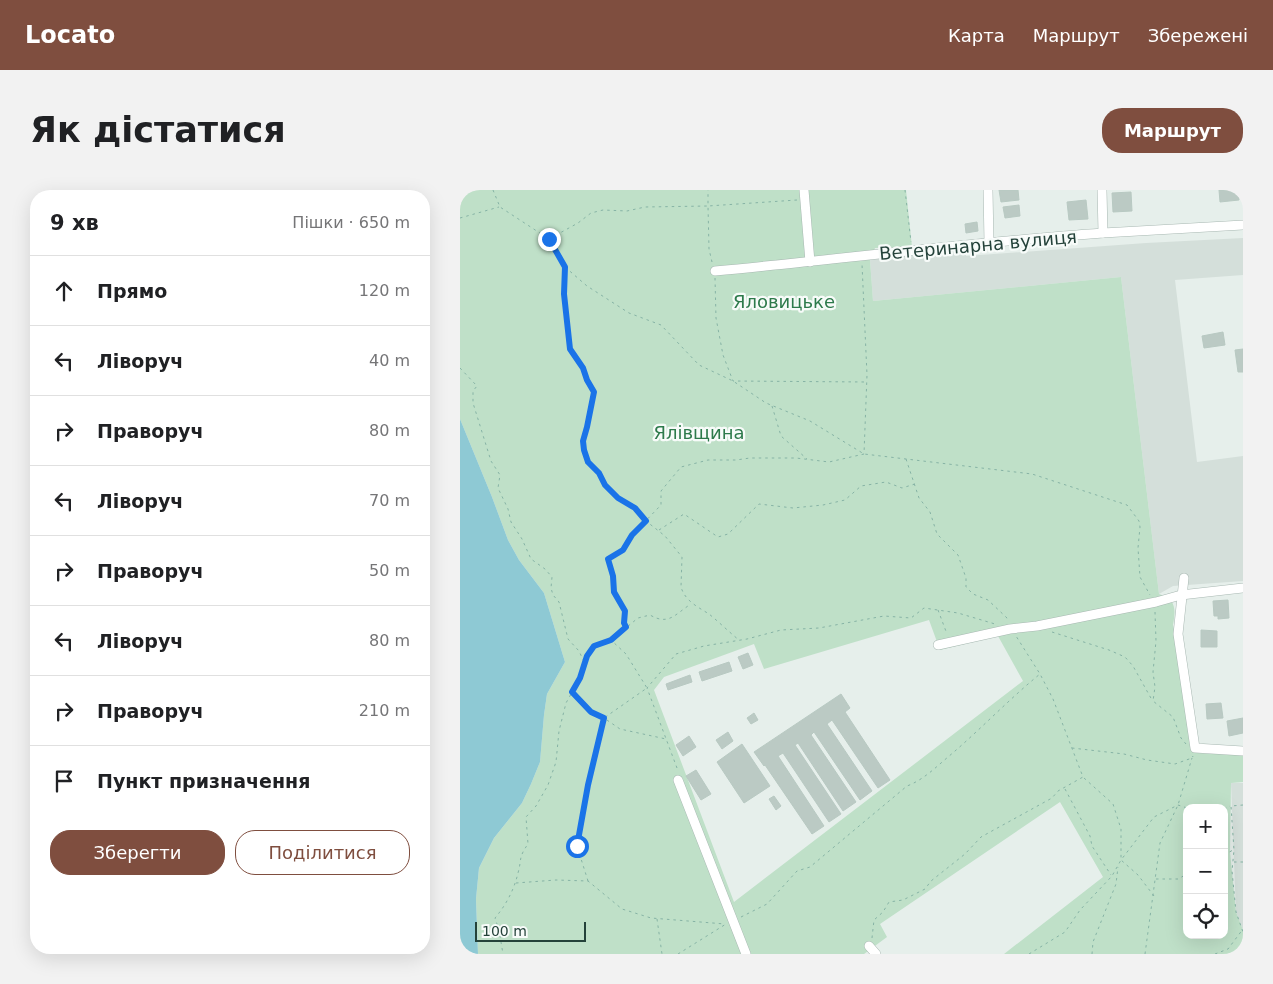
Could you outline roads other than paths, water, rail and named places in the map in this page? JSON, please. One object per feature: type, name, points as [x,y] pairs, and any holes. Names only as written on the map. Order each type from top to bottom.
[{"type":"street","points":[[988,190],[989,243]]},
{"type":"street","points":[[1102,190],[1103,233]]},
{"type":"street","points":[[805,195],[810,262]]},
{"type":"street","name":"Ветеринарна вулиця","points":[[714,271],[912,250],[1103,233],[1243,225]]},
{"type":"street","points":[[1184,578],[1178,634],[1195,748],[1243,751]]},
{"type":"street","points":[[938,645],[1010,629],[1037,626],[1156,602],[1182,595],[1243,588]]},
{"type":"street","points":[[678,780],[746,954]]},
{"type":"street","points":[[869,946],[876,954]]},
{"type":"water","points":[[460,419],[508,540],[519,560],[544,593],[565,662],[547,694],[540,762],[531,784],[522,803],[494,838],[479,868],[476,899],[478,954],[460,954]]},
{"type":"park label","name":"Яловицьке","points":[[784,301]]},
{"type":"park label","name":"Ялівщина","points":[[699,432]]}]
